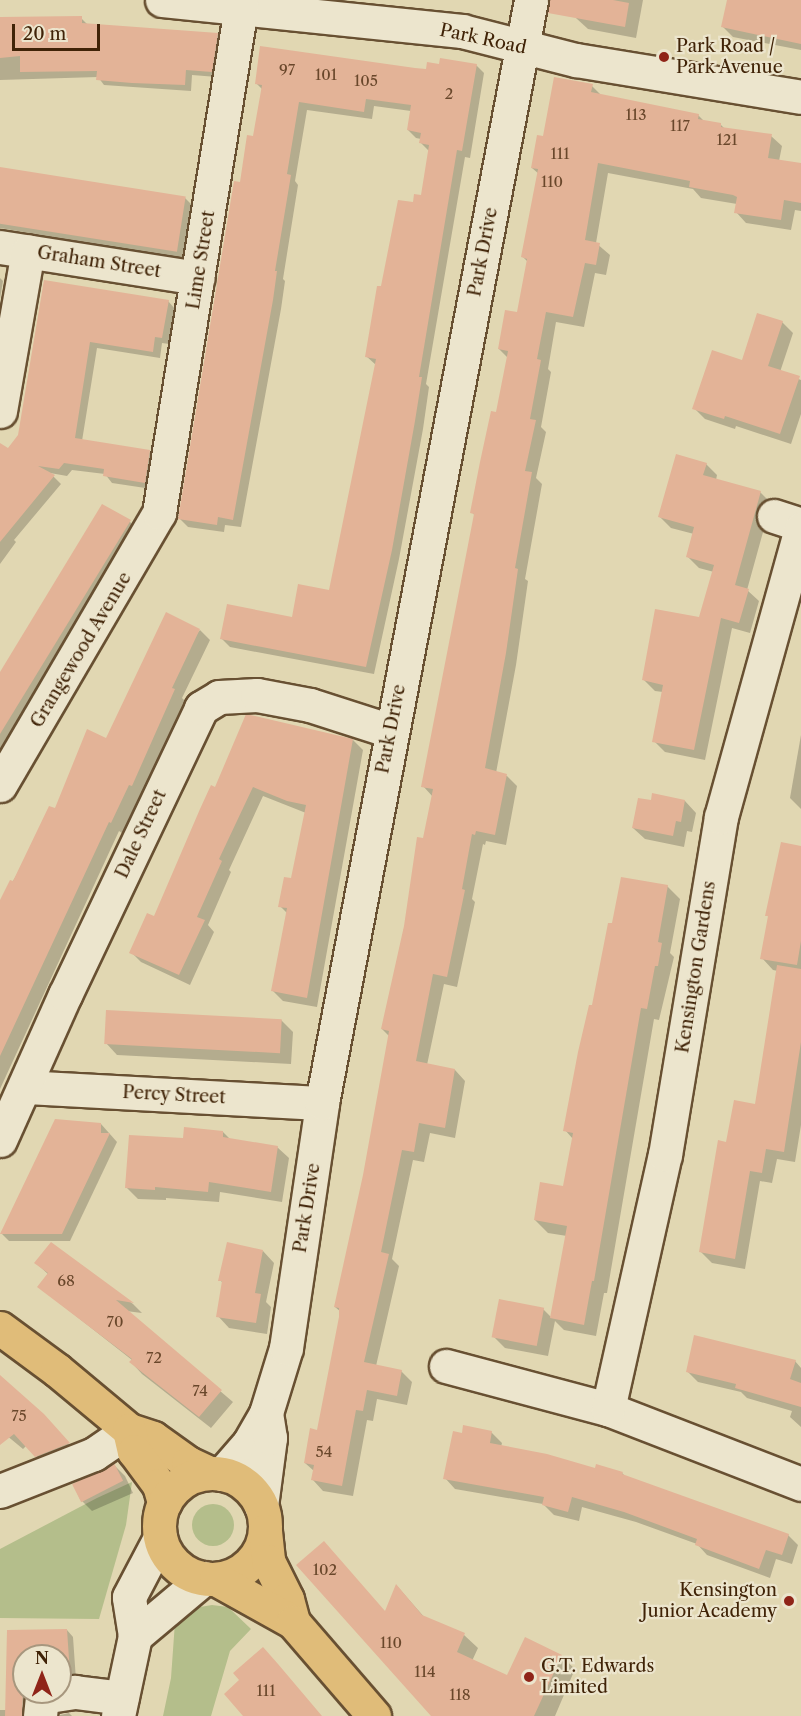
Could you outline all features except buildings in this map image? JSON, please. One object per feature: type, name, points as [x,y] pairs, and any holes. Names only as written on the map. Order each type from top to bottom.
[{"type":"main road","points":[[0,1328],[57,1370],[129,1430],[153,1438],[188,1463],[241,1482],[263,1518],[268,1561],[287,1599],[293,1622]]},
{"type":"main road","points":[[129,1430],[134,1451],[159,1485],[164,1503]]},
{"type":"main road","points":[[216,1474],[183,1482],[164,1503],[159,1520],[160,1538],[166,1552],[176,1565],[189,1574],[210,1578],[293,1622],[374,1716]]},
{"type":"main road","points":[[210,1578],[244,1568],[254,1558],[263,1518]]},
{"type":"street","name":"Park Road","points":[[162,0],[223,4],[462,31],[576,60],[801,97]]},
{"type":"street","name":"Park Drive","points":[[216,1474],[249,1443],[266,1413],[285,1348],[322,1103],[531,0]]},
{"type":"street","name":"Lime Street","points":[[159,513],[222,130],[223,4]]},
{"type":"street","name":"Graham Street","points":[[14,249],[198,278]]},
{"type":"street","points":[[0,411],[14,249]]},
{"type":"street","name":"Grangewood Avenue","points":[[0,785],[159,513]]},
{"type":"street","name":"Kensington Gardens","points":[[608,1409],[665,1155],[721,817],[792,524]]},
{"type":"street","name":"Dale Street","points":[[0,1140],[65,995],[201,708],[219,696],[257,694],[310,705],[391,731]]},
{"type":"street","name":"Percy Street","points":[[25,1087],[322,1103]]},
{"type":"street","points":[[446,1366],[608,1409],[801,1484]]},
{"type":"street","name":"Park Drive","points":[[263,1518],[270,1438],[266,1413]]},
{"type":"street","points":[[0,1491],[94,1454],[129,1430]]},
{"type":"street","points":[[40,1716],[42,1697],[75,1692],[120,1707],[135,1636],[129,1597],[160,1538]]},
{"type":"street","points":[[135,1636],[210,1578]]},
{"type":"green space","points":[[132,1482],[126,1525],[99,1619],[0,1618],[0,1549]]},
{"type":"green space","points":[[213,1504],[221,1505],[228,1510],[233,1517],[233,1533],[228,1540],[221,1545],[213,1546],[205,1545],[198,1540],[193,1533],[192,1525],[193,1517],[198,1510],[205,1505]]},
{"type":"green space","points":[[212,1605],[228,1607],[251,1629],[230,1651],[211,1716],[163,1716],[171,1678],[175,1622],[194,1608]]},
{"type":"place","name":"Park Road / Park Avenue","points":[[664,57]]},
{"type":"place","name":"Kensington Junior Academy","points":[[789,1601]]},
{"type":"place","name":"G.T. Edwards Limited","points":[[529,1677]]}]
